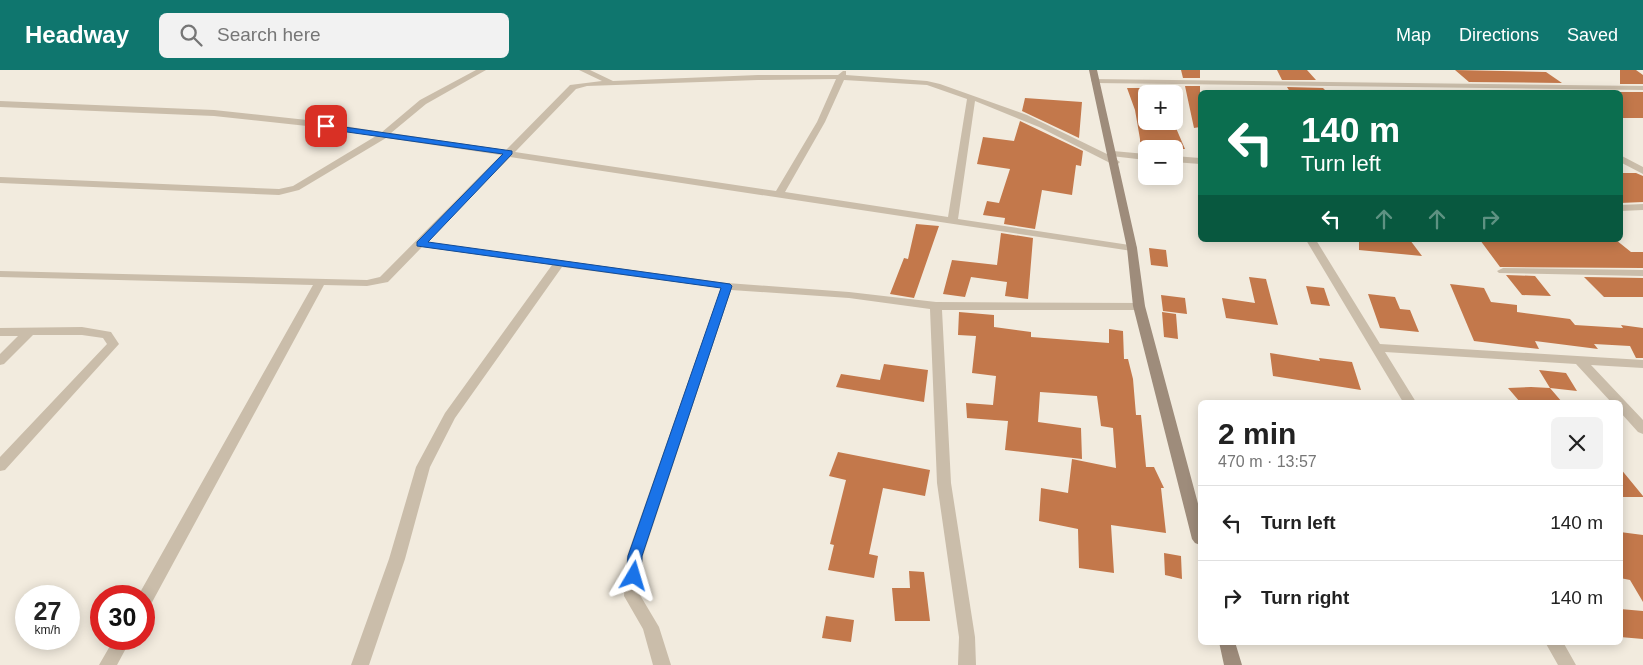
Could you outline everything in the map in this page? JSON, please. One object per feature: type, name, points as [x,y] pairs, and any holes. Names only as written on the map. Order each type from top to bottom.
[{"type":"street","points":[[0,180],[280,192],[296,188],[382,136],[423,102],[482,70]]},
{"type":"street","points":[[583,70],[614,83]]},
{"type":"street","points":[[0,274],[367,283],[384,280],[573,87],[588,84],[818,71],[890,73],[1017,113],[1114,158],[1138,157]]},
{"type":"street","points":[[779,194],[822,122],[843,73]]},
{"type":"street","points":[[1198,531],[1139,306],[1132,248],[1114,158],[1094,76],[1197,82],[1643,88]]},
{"type":"street","points":[[1197,82],[1203,90]]},
{"type":"street","points":[[1508,85],[1516,90]]},
{"type":"street","points":[[952,220],[971,97]]},
{"type":"street","points":[[0,104],[214,113],[307,123],[382,136],[509,152],[1132,248]]},
{"type":"street","points":[[1183,160],[1198,161]]},
{"type":"street","points":[[1623,160],[1643,171]]},
{"type":"street","points":[[1623,208],[1643,207]]},
{"type":"street","points":[[1312,242],[1408,400]]},
{"type":"street","points":[[420,244],[726,286],[849,295],[936,306],[1139,306]]},
{"type":"street","points":[[360,665],[397,559],[423,467],[450,416],[559,263]]},
{"type":"street","points":[[1503,271],[1643,273]]},
{"type":"street","points":[[153,585],[320,282]]},
{"type":"street","points":[[662,665],[652,627],[632,596],[635,556],[726,286]]},
{"type":"street","points":[[936,306],[944,483],[967,637],[967,665]]},
{"type":"street","points":[[0,332],[82,331],[107,335],[113,344],[3,460]]},
{"type":"street","points":[[0,361],[29,332]]},
{"type":"street","points":[[1377,348],[1643,364]]},
{"type":"street","points":[[1579,360],[1615,400]]},
{"type":"street","points":[[1623,408],[1643,429]]},
{"type":"street","points":[[1228,645],[1233,665]]},
{"type":"street","points":[[1555,645],[1566,665]]},
{"type":"street","points":[[108,665],[117,650]]},
{"type":"building","points":[[1181,70],[1200,70],[1200,78],[1183,78]]},
{"type":"building","points":[[1277,70],[1307,70],[1316,80],[1282,80]]},
{"type":"building","points":[[1455,70],[1546,72],[1562,83],[1469,82]]},
{"type":"building","points":[[1620,70],[1636,70],[1643,75],[1643,84],[1620,84]]},
{"type":"building","points":[[1185,86],[1200,86],[1200,90],[1198,90],[1198,127],[1194,128]]},
{"type":"building","points":[[1287,87],[1323,88],[1325,90],[1289,90]]},
{"type":"building","points":[[1127,88],[1138,88],[1138,127],[1135,110]]},
{"type":"building","points":[[1623,92],[1643,92],[1643,118],[1623,118]]},
{"type":"building","points":[[1025,98],[1082,102],[1079,138],[1022,111]]},
{"type":"building","points":[[1020,121],[1083,151],[1081,166],[1076,165],[1072,195],[1042,190],[1035,229],[1004,224],[1005,218],[983,215],[987,201],[999,203],[1010,169],[977,164],[983,137],[1014,141]]},
{"type":"building","points":[[1138,130],[1177,130],[1181,140],[1140,140]]},
{"type":"building","points":[[1623,173],[1636,173],[1643,176],[1643,202],[1623,203]]},
{"type":"building","points":[[916,224],[939,226],[914,298],[890,294],[904,258],[908,259]]},
{"type":"building","points":[[1001,233],[1033,238],[1028,299],[1005,296],[1007,282],[971,277],[965,297],[943,294],[952,260],[997,265]]},
{"type":"building","points":[[1359,242],[1412,242],[1422,256],[1359,250]]},
{"type":"building","points":[[1481,242],[1618,242],[1631,252],[1643,252],[1643,268],[1500,267]]},
{"type":"building","points":[[1149,248],[1166,250],[1168,267],[1151,265]]},
{"type":"building","points":[[1506,275],[1535,276],[1551,296],[1522,295]]},
{"type":"building","points":[[1249,277],[1266,279],[1278,325],[1226,318],[1222,298],[1255,303]]},
{"type":"building","points":[[1584,277],[1643,278],[1643,297],[1604,297]]},
{"type":"building","points":[[1450,284],[1484,288],[1491,302],[1517,305],[1517,312],[1570,319],[1575,325],[1623,328],[1621,325],[1643,328],[1643,358],[1636,358],[1630,346],[1594,344],[1598,349],[1535,341],[1539,349],[1474,341]]},
{"type":"building","points":[[1306,286],[1324,288],[1330,306],[1311,304]]},
{"type":"building","points":[[1368,294],[1395,297],[1400,309],[1410,310],[1419,332],[1380,328]]},
{"type":"building","points":[[1161,295],[1185,298],[1187,314],[1163,311]]},
{"type":"building","points":[[959,312],[994,315],[994,327],[1031,332],[1031,337],[1109,343],[1109,329],[1123,331],[1124,359],[1128,359],[1133,379],[1136,415],[1141,415],[1146,467],[1154,467],[1164,488],[1161,488],[1166,533],[1111,525],[1114,573],[1079,568],[1078,529],[1039,521],[1041,488],[1068,493],[1072,459],[1116,468],[1113,428],[1101,426],[1097,396],[1040,392],[1038,422],[1081,428],[1082,459],[1005,450],[1008,421],[967,418],[966,403],[993,405],[996,376],[972,373],[976,336],[958,335]]},
{"type":"building","points":[[1162,312],[1176,314],[1178,339],[1164,337]]},
{"type":"building","points":[[1270,353],[1320,361],[1319,358],[1352,362],[1361,390],[1273,376]]},
{"type":"building","points":[[884,364],[928,370],[924,402],[836,387],[841,374],[880,380]]},
{"type":"building","points":[[1539,370],[1566,373],[1577,391],[1550,388]]},
{"type":"building","points":[[1508,388],[1550,388],[1560,400],[1518,400]]},
{"type":"building","points":[[838,452],[930,470],[925,496],[883,488],[869,554],[878,556],[874,578],[828,570],[834,545],[830,544],[846,480],[829,476]]},
{"type":"building","points":[[1623,472],[1643,496],[1623,497]]},
{"type":"building","points":[[1623,532],[1643,535],[1643,602],[1630,580],[1623,579]]},
{"type":"building","points":[[1164,553],[1181,556],[1182,579],[1165,575]]},
{"type":"building","points":[[909,571],[924,572],[930,621],[895,621],[892,588],[910,588]]},
{"type":"building","points":[[1623,609],[1643,611],[1643,639],[1623,637]]},
{"type":"building","points":[[826,616],[854,620],[851,642],[822,638]]},
{"type":"route","points":[[326,126],[382,136],[509,152],[420,244],[726,286],[635,556],[634,576]]}]
